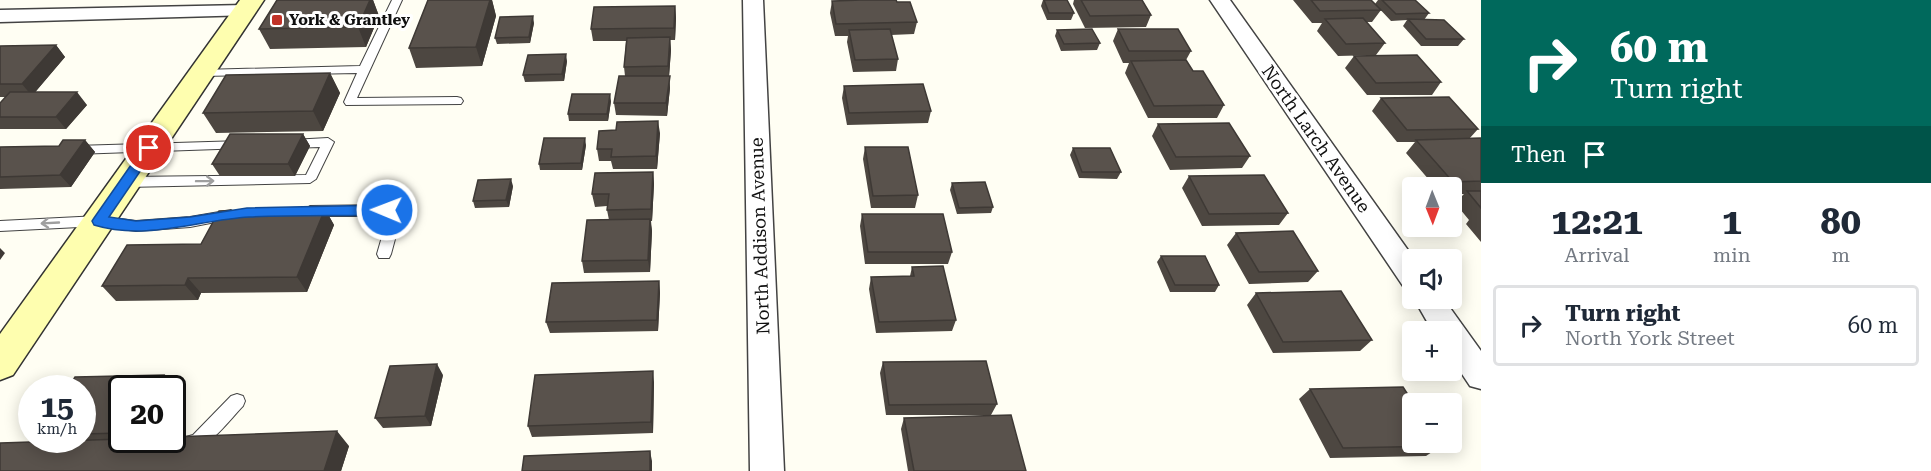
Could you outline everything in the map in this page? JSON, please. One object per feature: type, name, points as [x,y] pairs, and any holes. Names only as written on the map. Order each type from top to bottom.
[{"type":"main road","points":[[0,364],[17,327],[99,221],[248,5]]},
{"type":"street","name":"North Addison Avenue","points":[[753,0],[767,471]]},
{"type":"street","name":"North Larch Avenue","points":[[1220,0],[1402,262]]},
{"type":"street","points":[[0,16],[248,5]]},
{"type":"street","points":[[1462,349],[1481,376]]},
{"type":"lane","points":[[397,0],[351,102],[457,101]]},
{"type":"lane","points":[[201,74],[364,69]]},
{"type":"lane","points":[[126,182],[310,179],[328,142],[280,144]]},
{"type":"lane","points":[[57,150],[256,145]]},
{"type":"lane","points":[[293,211],[363,209],[387,210],[395,213],[384,254]]},
{"type":"lane","points":[[0,226],[99,221],[147,225],[190,222],[247,213]]},
{"type":"lane","points":[[186,443],[197,442],[237,401]]},
{"type":"building","points":[[277,0],[370,0],[358,27],[259,29]]},
{"type":"building","points":[[428,0],[490,0],[476,47],[409,48]]},
{"type":"building","points":[[1044,0],[1067,0],[1074,13],[1049,13]]},
{"type":"building","points":[[1081,0],[1142,0],[1151,15],[1090,16]]},
{"type":"building","points":[[1311,0],[1371,0],[1381,10],[1320,11]]},
{"type":"building","points":[[1382,0],[1415,0],[1429,13],[1396,14]]},
{"type":"building","points":[[832,1],[910,2],[917,22],[836,24]]},
{"type":"building","points":[[675,6],[674,28],[591,29],[594,7]]},
{"type":"building","points":[[533,16],[529,37],[495,38],[500,17]]},
{"type":"building","points":[[1363,18],[1385,43],[1346,44],[1325,19]]},
{"type":"building","points":[[1408,19],[1444,20],[1464,39],[1426,39]]},
{"type":"building","points":[[890,29],[898,59],[855,60],[849,30]]},
{"type":"building","points":[[1092,29],[1100,43],[1064,44],[1057,30]]},
{"type":"building","points":[[1118,29],[1178,29],[1191,51],[1129,51]]},
{"type":"building","points":[[670,37],[668,66],[624,67],[627,38]]},
{"type":"building","points":[[56,45],[22,84],[0,84],[0,46]]},
{"type":"building","points":[[566,54],[562,74],[523,75],[528,55]]},
{"type":"building","points":[[1417,55],[1441,82],[1376,83],[1354,56]]},
{"type":"building","points":[[1186,60],[1193,71],[1203,71],[1224,105],[1154,106],[1131,61]]},
{"type":"building","points":[[330,73],[313,111],[203,113],[226,75]]},
{"type":"building","points":[[619,76],[670,76],[666,103],[614,103]]},
{"type":"building","points":[[923,84],[931,111],[849,113],[844,86]]},
{"type":"building","points":[[10,92],[77,92],[56,117],[0,117],[0,103]]},
{"type":"building","points":[[572,94],[610,94],[607,114],[568,114]]},
{"type":"building","points":[[1449,97],[1478,129],[1407,130],[1381,98]]},
{"type":"building","points":[[658,121],[656,156],[611,157],[612,149],[597,149],[599,131],[616,130],[617,122]]},
{"type":"building","points":[[1229,123],[1250,156],[1176,157],[1158,124]]},
{"type":"building","points":[[230,134],[303,134],[288,164],[212,164]]},
{"type":"building","points":[[544,138],[585,138],[581,163],[539,164]]},
{"type":"building","points":[[1481,138],[1481,181],[1462,182],[1462,177],[1449,177],[1416,140]]},
{"type":"building","points":[[63,140],[85,140],[60,175],[0,177],[0,147],[59,146]]},
{"type":"building","points":[[865,147],[908,147],[918,195],[873,196]]},
{"type":"building","points":[[1073,148],[1110,148],[1121,172],[1082,172]]},
{"type":"building","points":[[653,172],[651,209],[607,210],[609,194],[592,194],[595,173]]},
{"type":"building","points":[[1264,175],[1288,213],[1209,214],[1189,176]]},
{"type":"building","points":[[511,179],[506,200],[473,201],[478,180]]},
{"type":"building","points":[[985,182],[993,207],[959,208],[952,183]]},
{"type":"building","points":[[1467,191],[1481,191],[1481,208]]},
{"type":"building","points":[[325,209],[297,277],[188,278],[185,285],[102,286],[127,245],[201,244],[219,211]]},
{"type":"building","points":[[862,214],[943,214],[952,252],[868,252]]},
{"type":"building","points":[[650,219],[648,260],[582,261],[587,220]]},
{"type":"building","points":[[1293,231],[1318,271],[1259,272],[1236,233]]},
{"type":"building","points":[[1161,256],[1205,256],[1219,285],[1175,285]]},
{"type":"building","points":[[943,266],[956,320],[879,322],[871,277],[914,276],[912,267]]},
{"type":"building","points":[[659,281],[657,320],[546,322],[552,283]]},
{"type":"building","points":[[1341,291],[1372,340],[1283,342],[1256,293]]},
{"type":"building","points":[[986,361],[997,404],[889,405],[883,362]]},
{"type":"building","points":[[437,364],[425,416],[375,418],[390,366]]},
{"type":"building","points":[[653,371],[651,422],[528,426],[535,375]]},
{"type":"building","points":[[108,376],[108,433],[96,434],[96,377]]},
{"type":"building","points":[[1403,387],[1407,393],[1402,393],[1402,447],[1343,448],[1310,389]]},
{"type":"building","points":[[1011,415],[1026,471],[914,471],[904,418]]},
{"type":"building","points":[[337,431],[324,471],[0,471],[0,443],[18,442],[18,453],[96,453],[96,440],[108,439],[108,453],[186,453],[186,436]]},
{"type":"building","points":[[650,451],[650,471],[522,471],[524,456]]},
{"type":"place","name":"York & Grantley","points":[[277,20]]},
{"type":"route","points":[[149,148],[99,221],[136,226],[190,222],[247,213],[387,210]]}]
